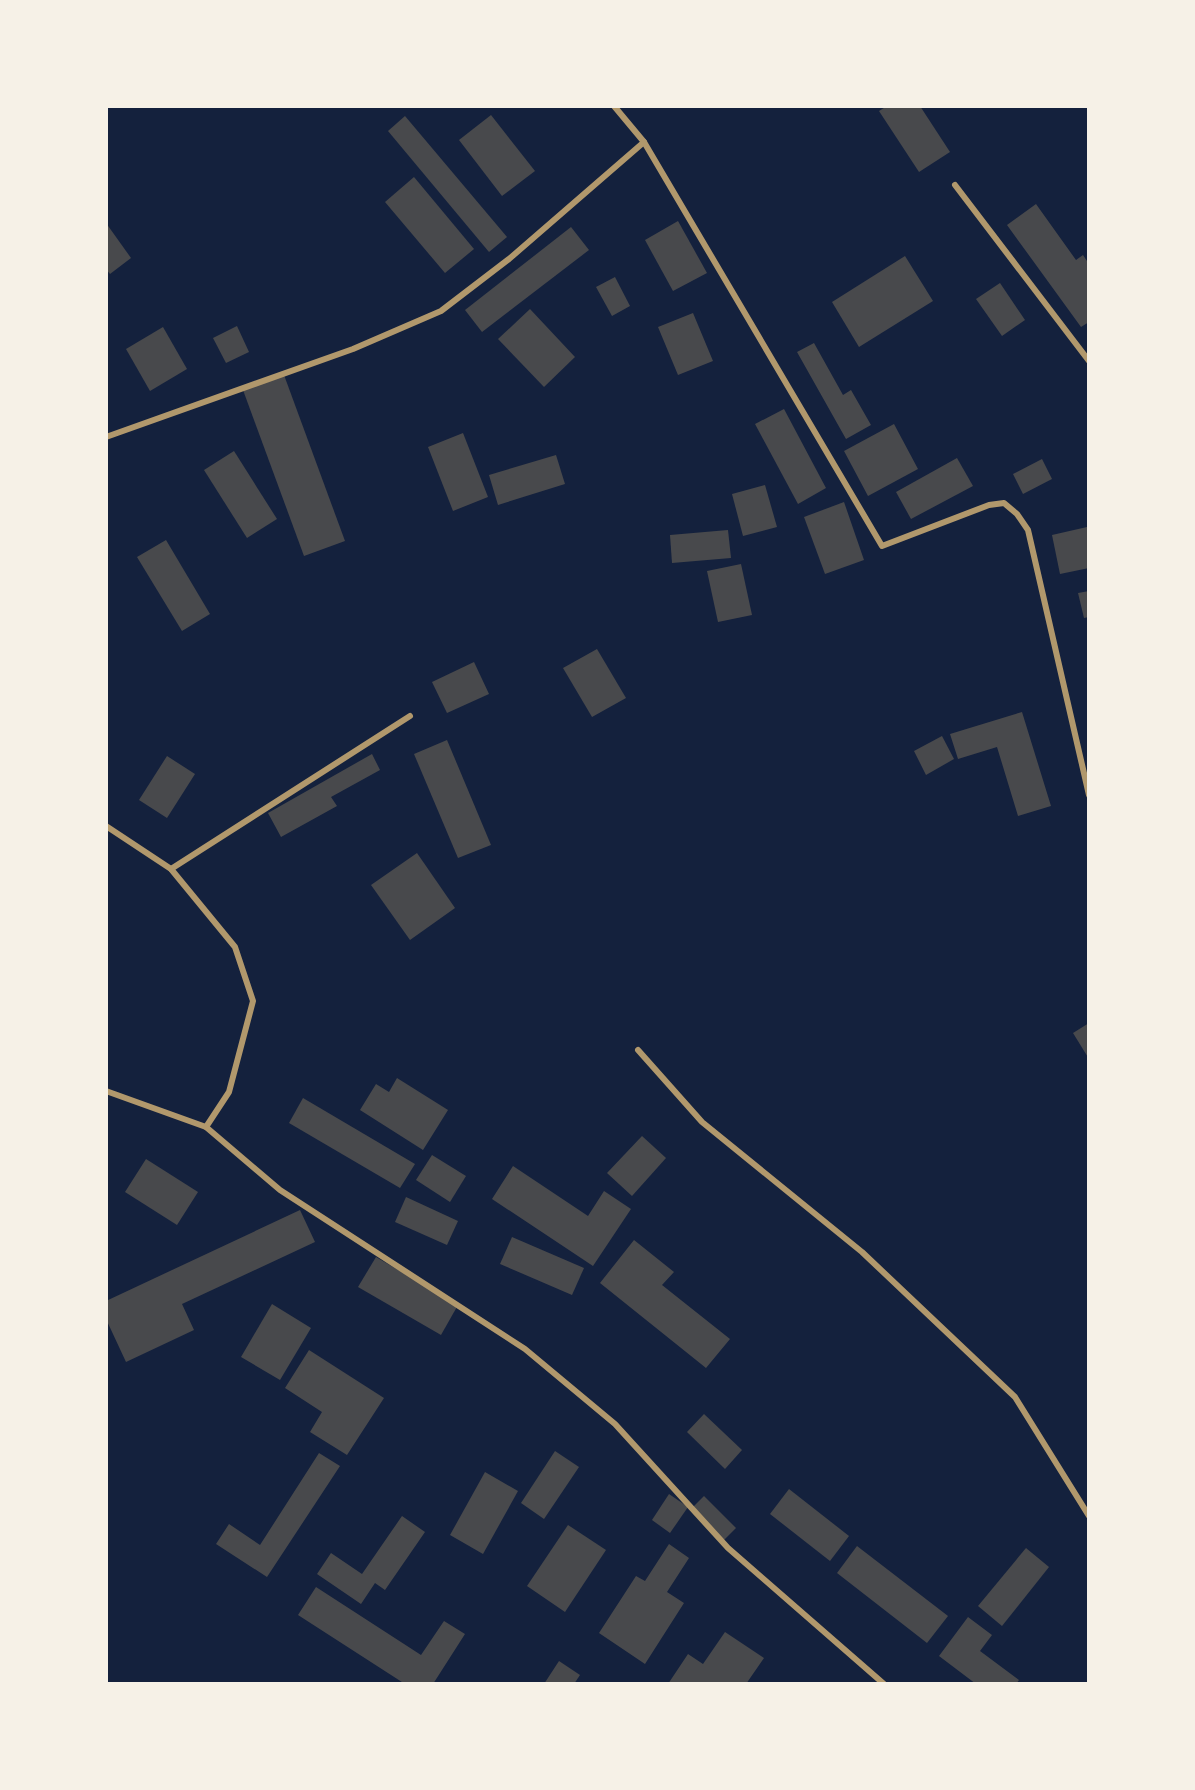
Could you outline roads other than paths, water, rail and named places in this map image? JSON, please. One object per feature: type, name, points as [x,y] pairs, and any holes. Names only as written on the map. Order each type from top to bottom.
[{"type":"lane","points":[[614,106],[644,142],[882,546],[989,505],[1004,503],[1017,514],[1028,530],[1089,795]]},
{"type":"lane","points":[[106,437],[353,349],[441,311],[509,259],[644,142]]},
{"type":"lane","points":[[955,185],[1089,361]]},
{"type":"lane","points":[[171,869],[410,716]]},
{"type":"lane","points":[[106,826],[171,869],[235,947],[253,1001],[229,1092],[206,1127]]},
{"type":"lane","points":[[638,1050],[702,1122],[862,1252],[1015,1397],[1089,1516]]},
{"type":"lane","points":[[106,1091],[206,1127],[280,1190],[525,1349],[615,1424],[728,1548],[884,1684]]}]
